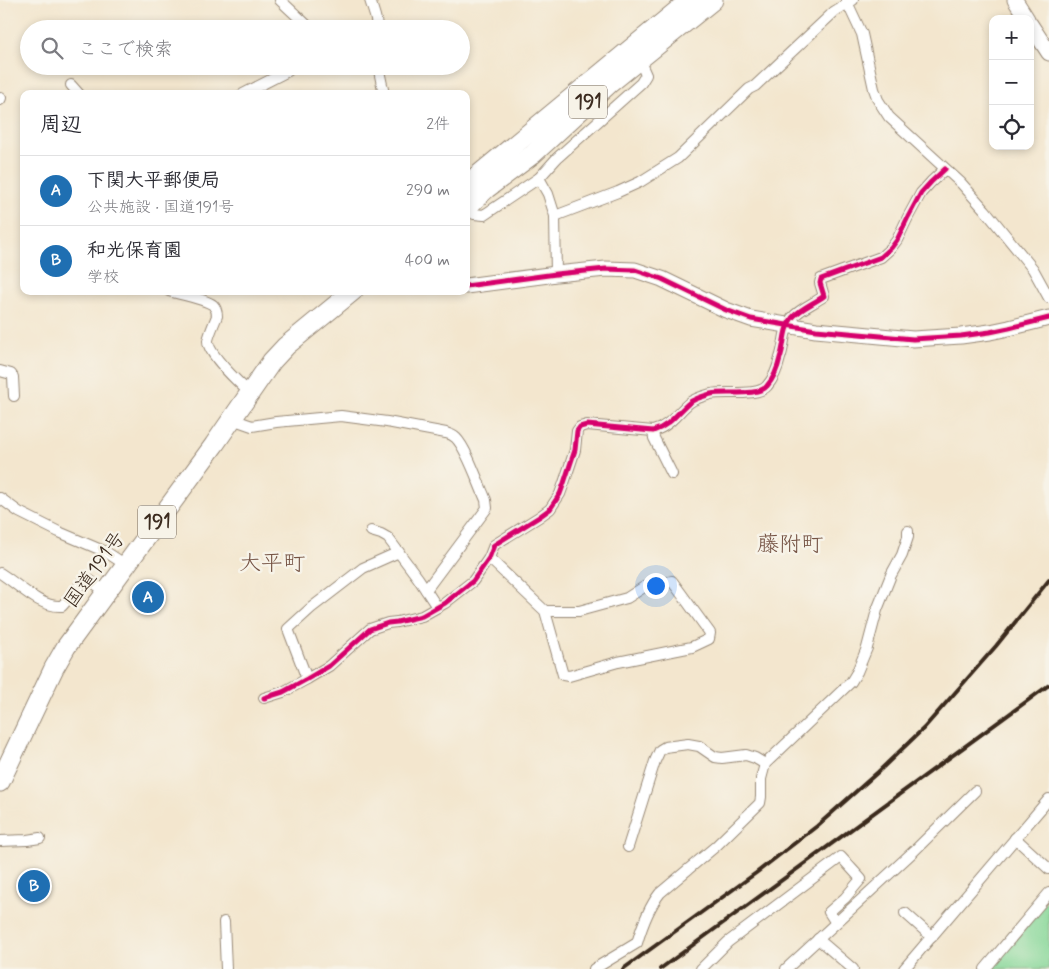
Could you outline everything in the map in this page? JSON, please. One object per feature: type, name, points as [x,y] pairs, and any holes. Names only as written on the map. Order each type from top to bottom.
[{"type":"highway","name":"191","points":[[470,211],[486,189],[533,154],[610,83],[690,0]]},
{"type":"highway","name":"191","points":[[470,183],[636,54],[713,0]]},
{"type":"highway","name":"国道191号","points":[[0,782],[54,668],[66,647],[272,361],[286,346],[348,295]]},
{"type":"street","points":[[280,0],[300,20]]},
{"type":"street","points":[[370,0],[377,20]]},
{"type":"street","points":[[1015,0],[1024,15]]},
{"type":"street","points":[[555,216],[640,182],[678,158],[749,89],[755,86],[835,11],[849,1],[862,34],[874,89],[878,100],[889,117],[961,183],[1033,269],[1049,298]]},
{"type":"street","points":[[1034,30],[1049,53]]},
{"type":"street","points":[[470,211],[484,215],[539,178],[557,158],[641,82],[646,75],[636,54]]},
{"type":"street","points":[[251,90],[280,75]]},
{"type":"street","points":[[380,75],[383,90]]},
{"type":"street","points":[[71,85],[75,90]]},
{"type":"street","points":[[264,698],[283,692],[328,666],[370,628],[422,616],[456,595],[473,581],[489,558],[494,545],[539,518],[550,509],[564,483],[575,450],[577,431],[580,427],[587,424],[653,431],[671,422],[691,402],[700,397],[711,394],[763,390],[772,378],[780,358],[787,325],[801,310],[824,296],[820,283],[821,279],[881,257],[897,240],[922,193],[945,169]]},
{"type":"street","points":[[539,178],[548,194],[555,216],[556,274]]},
{"type":"street","points":[[470,285],[606,269],[635,270],[662,278],[726,310],[751,319],[816,330],[913,339],[990,332],[1049,318]]},
{"type":"street","points":[[184,295],[209,302],[215,308],[217,316],[208,341],[209,347],[250,393]]},
{"type":"street","points":[[0,371],[13,376],[14,396]]},
{"type":"street","points":[[232,419],[252,426],[341,416],[446,433],[457,438],[486,500],[487,508],[426,590]]},
{"type":"street","points":[[653,431],[654,438],[672,474]]},
{"type":"street","points":[[0,498],[19,512],[106,552],[126,565]]},
{"type":"street","points":[[371,531],[388,538],[438,607]]},
{"type":"street","points":[[594,969],[637,943],[655,899],[660,893],[716,846],[760,803],[761,779],[765,764],[851,682],[867,648],[877,610],[891,575],[902,555],[908,531]]},
{"type":"street","points":[[307,679],[288,629],[311,608],[363,568],[399,552]]},
{"type":"street","points":[[489,558],[545,611],[563,675],[570,676],[618,662],[692,647],[709,640],[710,633],[672,581],[644,588],[627,598],[579,611],[545,611]]},
{"type":"street","points":[[0,574],[21,589],[55,607],[62,606],[82,583],[89,580],[107,592]]},
{"type":"street","points":[[628,847],[655,760],[660,750],[665,747],[688,744],[699,746],[714,757],[746,755],[765,764]]},
{"type":"street","points":[[786,969],[914,851],[975,791]]},
{"type":"street","points":[[904,969],[1049,798]]},
{"type":"street","points":[[0,842],[40,838]]},
{"type":"street","points":[[1015,838],[1049,869]]},
{"type":"street","points":[[701,969],[728,942],[840,857],[861,880],[829,912],[836,922]]},
{"type":"street","points":[[985,969],[1049,893]]},
{"type":"street","points":[[905,913],[932,937]]},
{"type":"street","points":[[224,922],[226,969]]},
{"type":"street","points":[[818,939],[853,969]]},
{"type":"green space","points":[[1049,898],[1049,969],[989,969]]},
{"type":"railway","points":[[623,969],[756,873],[817,826],[878,772],[924,728],[996,646],[1049,580]]},
{"type":"railway","points":[[660,969],[1049,685]]},
{"type":"cycle path","points":[[264,698],[283,692],[329,666],[370,629],[422,616],[445,603],[473,581],[489,558],[494,545],[550,509],[560,494],[575,450],[577,431],[580,427],[587,425],[653,431],[669,423],[689,403],[697,398],[717,393],[756,391],[767,386],[778,365],[789,322],[799,311],[824,296],[820,283],[821,279],[881,257],[897,240],[921,193],[945,169]]},
{"type":"cycle path","points":[[470,285],[606,269],[635,270],[662,279],[726,310],[751,319],[816,330],[913,339],[990,332],[1049,318]]},
{"type":"place","name":"下関大平郵便局","points":[[148,597]]},
{"type":"place","name":"和光保育園","points":[[34,886]]},
{"type":"district","name":"藤附町","points":[[790,545]]},
{"type":"district","name":"大平町","points":[[272,564]]}]
